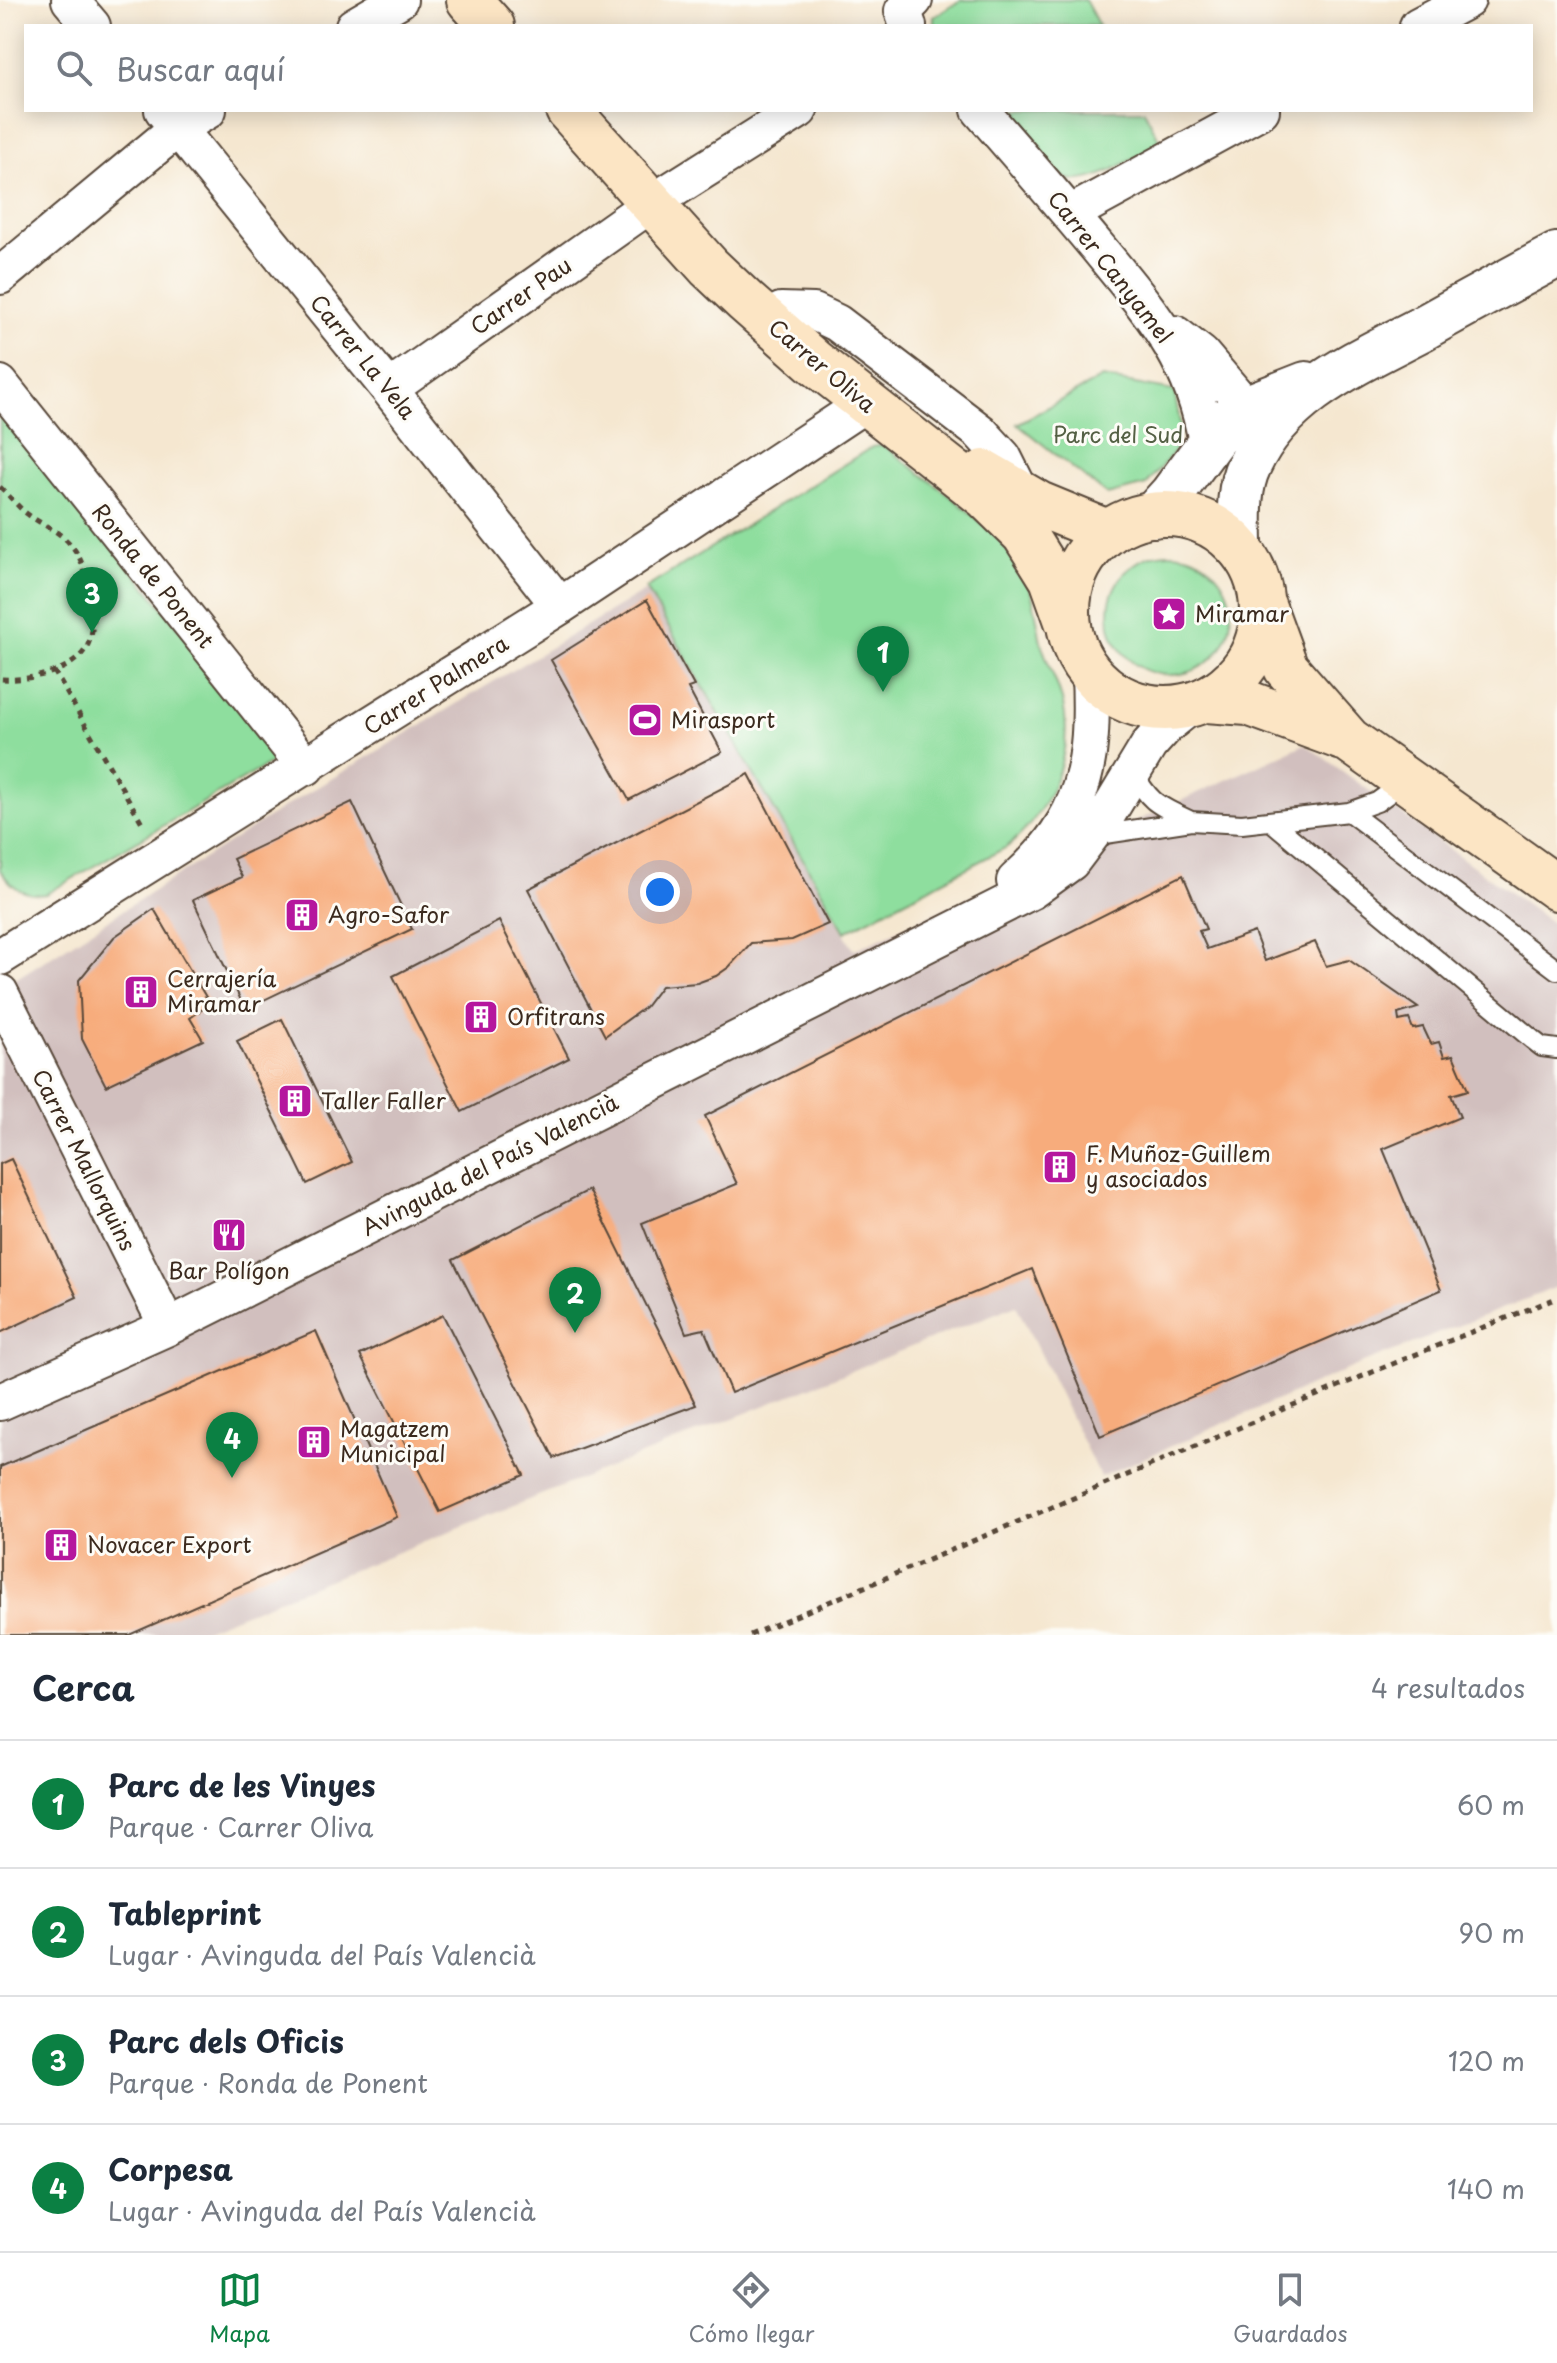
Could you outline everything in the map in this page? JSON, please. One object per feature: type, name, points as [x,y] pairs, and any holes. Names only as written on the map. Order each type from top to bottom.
[{"type":"main road","points":[[469,0],[490,24]]},
{"type":"main road","points":[[497,0],[519,24]]},
{"type":"main road","name":"Carrer Oliva","points":[[570,112],[817,343],[956,451],[1022,495],[1064,516],[1107,532]]},
{"type":"main road","name":"Carrer Oliva","points":[[597,112],[709,267],[866,403],[986,497],[1024,534],[1052,579],[1067,621]]},
{"type":"main road","points":[[1349,740],[1248,703],[1199,703],[1164,709],[1137,705],[1111,693],[1090,675],[1075,650],[1067,621],[1070,587],[1084,556],[1107,532],[1138,517],[1164,514],[1190,517],[1214,527],[1249,560],[1286,668],[1349,740],[1557,888]]},
{"type":"main road","points":[[1199,703],[1231,683],[1250,660],[1261,633],[1263,603]]},
{"type":"street","points":[[70,0],[90,24]]},
{"type":"street","points":[[357,24],[399,0]]},
{"type":"street","points":[[1422,24],[1467,0]]},
{"type":"street","points":[[0,276],[170,119],[200,112]]},
{"type":"street","name":"Carrer Pau","points":[[389,389],[661,198],[796,112]]},
{"type":"street","name":"Carrer Canyamel","points":[[982,112],[1160,324],[1193,385],[1207,443]]},
{"type":"street","points":[[1070,214],[1257,112]]},
{"type":"street","name":"Carrer La Vela","points":[[170,119],[560,606]]},
{"type":"street","points":[[1247,469],[1270,429],[1287,411],[1339,373],[1557,255]]},
{"type":"street","points":[[1160,324],[1201,354],[1248,399],[1247,469],[1240,511],[1240,549]]},
{"type":"street","points":[[1153,515],[1172,494],[1207,443],[1248,399],[1339,373]]},
{"type":"street","name":"Ronda de Ponent","points":[[0,384],[306,767]]},
{"type":"street","name":"Carrer Palmera","points":[[0,957],[560,606],[866,403]]},
{"type":"street","points":[[976,917],[1045,852],[1062,830],[1076,803],[1091,743],[1090,675]]},
{"type":"street","points":[[976,917],[1031,891],[1071,862],[1092,836],[1132,770],[1167,725],[1199,703]]},
{"type":"street","name":"Avinguda del País Valencià","points":[[0,1402],[168,1327],[976,917]]},
{"type":"street","name":"Carrer Mallorquins","points":[[0,993],[168,1327]]},
{"type":"lane","points":[[1132,770],[1144,793],[1154,803],[1191,821]]},
{"type":"lane","points":[[1092,836],[1191,821],[1242,824],[1349,812],[1377,802],[1407,781]]},
{"type":"lane","points":[[1349,812],[1557,970]]},
{"type":"lane","points":[[1272,822],[1542,1047],[1557,1049]]},
{"type":"path","points":[[0,487],[24,512],[60,533],[72,546],[82,563],[94,618],[90,642],[77,659],[33,677],[0,679]]},
{"type":"path","points":[[54,671],[149,834]]},
{"type":"path","points":[[750,1635],[1394,1362],[1557,1298]]},
{"type":"shaded area","points":[[646,590],[854,950],[1305,744],[1557,927],[1557,1287],[1363,1363],[1100,1477],[1016,1305],[190,1635],[0,1635],[0,989],[291,803]]},
{"type":"green space","points":[[961,0],[1085,0],[1098,24],[934,24],[934,17]]},
{"type":"green space","points":[[1005,112],[1145,112],[1161,143],[1099,176],[1074,180],[1056,172]]},
{"type":"green space","name":"Parc del Sud","points":[[1102,378],[1174,391],[1181,428],[1174,452],[1146,485],[1107,495],[1017,424]]},
{"type":"green space","points":[[0,407],[283,756],[46,894],[19,890],[0,870]]},
{"type":"green space","points":[[883,445],[969,512],[1000,541],[1019,565],[1029,585],[1042,645],[1062,700],[1065,741],[1062,761],[1046,800],[1035,818],[1007,847],[845,932],[646,588],[872,447]]},
{"type":"green space","points":[[1170,553],[1193,557],[1213,571],[1227,591],[1231,614],[1227,637],[1213,657],[1193,671],[1170,675],[1147,671],[1127,657],[1113,637],[1109,614],[1113,591],[1127,571],[1147,557]]},
{"type":"building","name":"Mirasport","points":[[647,600],[694,686],[688,688],[722,752],[629,800],[551,660]]},
{"type":"building","points":[[749,774],[828,924],[792,940],[751,943],[716,976],[697,983],[661,986],[645,1007],[605,1036],[528,889]]},
{"type":"building","name":"Agro-Safor","points":[[352,802],[412,929],[245,1009],[193,900],[242,877],[233,859]]},
{"type":"building","name":"F. Muñoz-Guillem y asociados","points":[[1183,875],[1206,929],[1199,931],[1207,949],[1254,932],[1265,961],[1315,942],[1326,966],[1349,960],[1418,1008],[1398,1014],[1399,1021],[1409,1019],[1413,1029],[1423,1027],[1431,1044],[1439,1042],[1444,1057],[1453,1055],[1468,1090],[1451,1095],[1460,1117],[1383,1149],[1441,1290],[1100,1436],[1032,1269],[731,1393],[704,1329],[686,1333],[642,1223],[737,1184],[705,1116]]},
{"type":"building","name":"Cerrajería Miramar","points":[[154,909],[210,1004],[190,1018],[203,1040],[106,1086],[82,1039],[79,980],[114,937]]},
{"type":"building","name":"Orfitrans","points":[[499,921],[569,1058],[462,1112],[393,976]]},
{"type":"building","name":"Taller Faller","points":[[282,1019],[352,1162],[307,1184],[237,1041]]},
{"type":"building","points":[[11,1159],[77,1297],[0,1333],[0,1164]]},
{"type":"building","points":[[589,1190],[696,1405],[554,1458],[453,1260]]},
{"type":"building","points":[[443,1315],[524,1475],[440,1512],[360,1355]]},
{"type":"building","points":[[316,1331],[397,1517],[129,1635],[0,1635],[0,1467]]},
{"type":"place","name":"Miramar","points":[[1169,614]]},
{"type":"place","name":"Parc dels Oficis","points":[[92,633]]},
{"type":"place","name":"Parc de les Vinyes","points":[[883,692]]},
{"type":"place","name":"Mirasport","points":[[645,720]]},
{"type":"place","name":"Agro-Safor","points":[[302,915]]},
{"type":"place","name":"Cerrajería Miramar","points":[[141,992]]},
{"type":"place","name":"Orfitrans","points":[[481,1017]]},
{"type":"place","name":"Taller Faller","points":[[295,1101]]},
{"type":"place","name":"F. Muñoz-Guillem y asociados","points":[[1060,1167]]},
{"type":"place","name":"Bar Polígon","points":[[229,1235]]},
{"type":"place","name":"Tableprint","points":[[575,1333]]},
{"type":"place","name":"Magatzem Municipal","points":[[314,1442]]},
{"type":"place","name":"Corpesa","points":[[232,1478]]},
{"type":"place","name":"Novacer Export","points":[[61,1545]]}]
